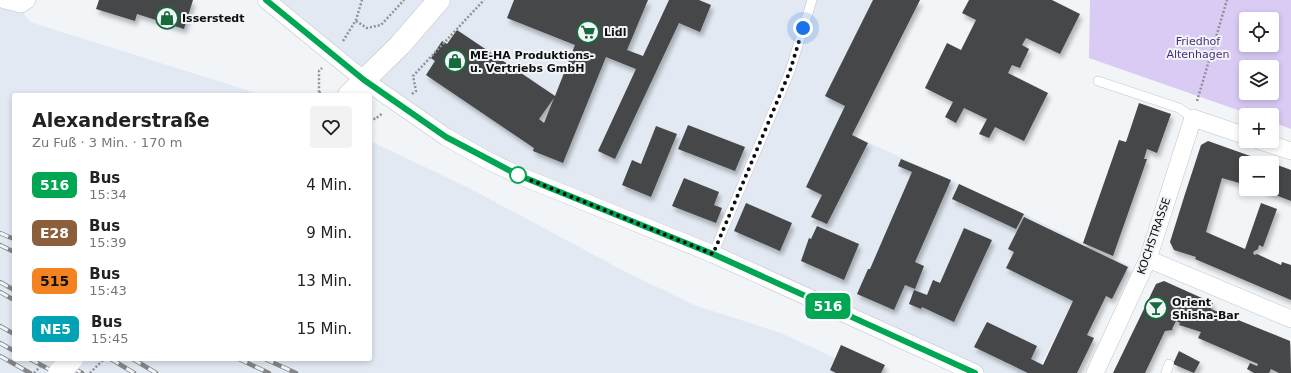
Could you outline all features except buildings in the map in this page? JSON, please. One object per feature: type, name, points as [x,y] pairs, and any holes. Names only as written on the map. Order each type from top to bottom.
[{"type":"main road","points":[[351,93],[400,45],[439,0]]},
{"type":"main road","points":[[59,373],[70,361]]},
{"type":"street","points":[[5,0],[21,4],[27,0]]},
{"type":"street","points":[[266,0],[364,80],[446,137],[518,175],[713,254],[975,373]]},
{"type":"street","points":[[1193,118],[1239,134]]},
{"type":"street","name":"KOCHSTRASSE","points":[[1095,373],[1148,259],[1193,118]]},
{"type":"street","points":[[1279,148],[1291,152]]},
{"type":"street","points":[[1148,259],[1291,320]]},
{"type":"lane","points":[[713,254],[790,71],[812,0]]},
{"type":"lane","points":[[1098,81],[1179,108],[1193,118]]},
{"type":"lane","points":[[1166,373],[1169,364]]},
{"type":"path","points":[[319,92],[319,71],[334,56],[356,20],[362,0]]},
{"type":"path","points":[[356,20],[367,28],[381,25],[404,0]]},
{"type":"path","points":[[372,117],[376,119],[416,91],[413,76],[422,63],[484,0]]},
{"type":"path","points":[[1193,118],[1227,0]]},
{"type":"path","points":[[90,373],[102,361]]},
{"type":"shaded area","points":[[0,0],[16,4],[30,22],[256,93],[12,93],[12,361],[372,361],[372,142],[471,189],[622,270],[694,305],[781,333],[835,358],[830,370],[836,373],[0,373]]},
{"type":"shaded area","points":[[266,0],[920,0],[852,135],[1024,214],[1130,266],[1113,298],[1082,282],[1037,373],[975,373],[485,159]]},
{"type":"green space","name":"Friedhof Altenhagen","points":[[1090,0],[1291,0],[1291,129],[1279,125],[1279,108],[1239,108],[1239,110],[1089,58]]},
{"type":"railway","points":[[0,233],[12,238]]},
{"type":"railway","points":[[0,245],[12,251]]},
{"type":"railway","points":[[0,282],[12,289]]},
{"type":"railway","points":[[0,292],[12,299]]},
{"type":"railway","points":[[0,326],[12,333]]},
{"type":"railway","points":[[0,343],[12,350]]},
{"type":"railway","points":[[0,356],[30,373]]},
{"type":"railway","points":[[34,361],[56,373]]},
{"type":"railway","points":[[61,361],[82,373]]},
{"type":"railway","points":[[114,361],[134,373]]},
{"type":"railway","points":[[136,361],[156,373]]},
{"type":"railway","points":[[243,361],[269,373]]},
{"type":"railway","points":[[269,361],[296,373]]},
{"type":"bus line","name":"516","points":[[266,0],[364,80],[446,137],[518,175],[713,254],[975,373]]},
{"type":"place","name":"Isserstedt","points":[[167,18]]},
{"type":"place","name":"Lidl","points":[[588,32]]},
{"type":"place","name":"ME-HA Produktions- u. Vertriebs GmbH","points":[[455,61]]},
{"type":"place","name":"Orient Shisha-Bar","points":[[1156,308]]},
{"type":"route","points":[[518,175],[713,254],[790,71],[803,28]]}]
